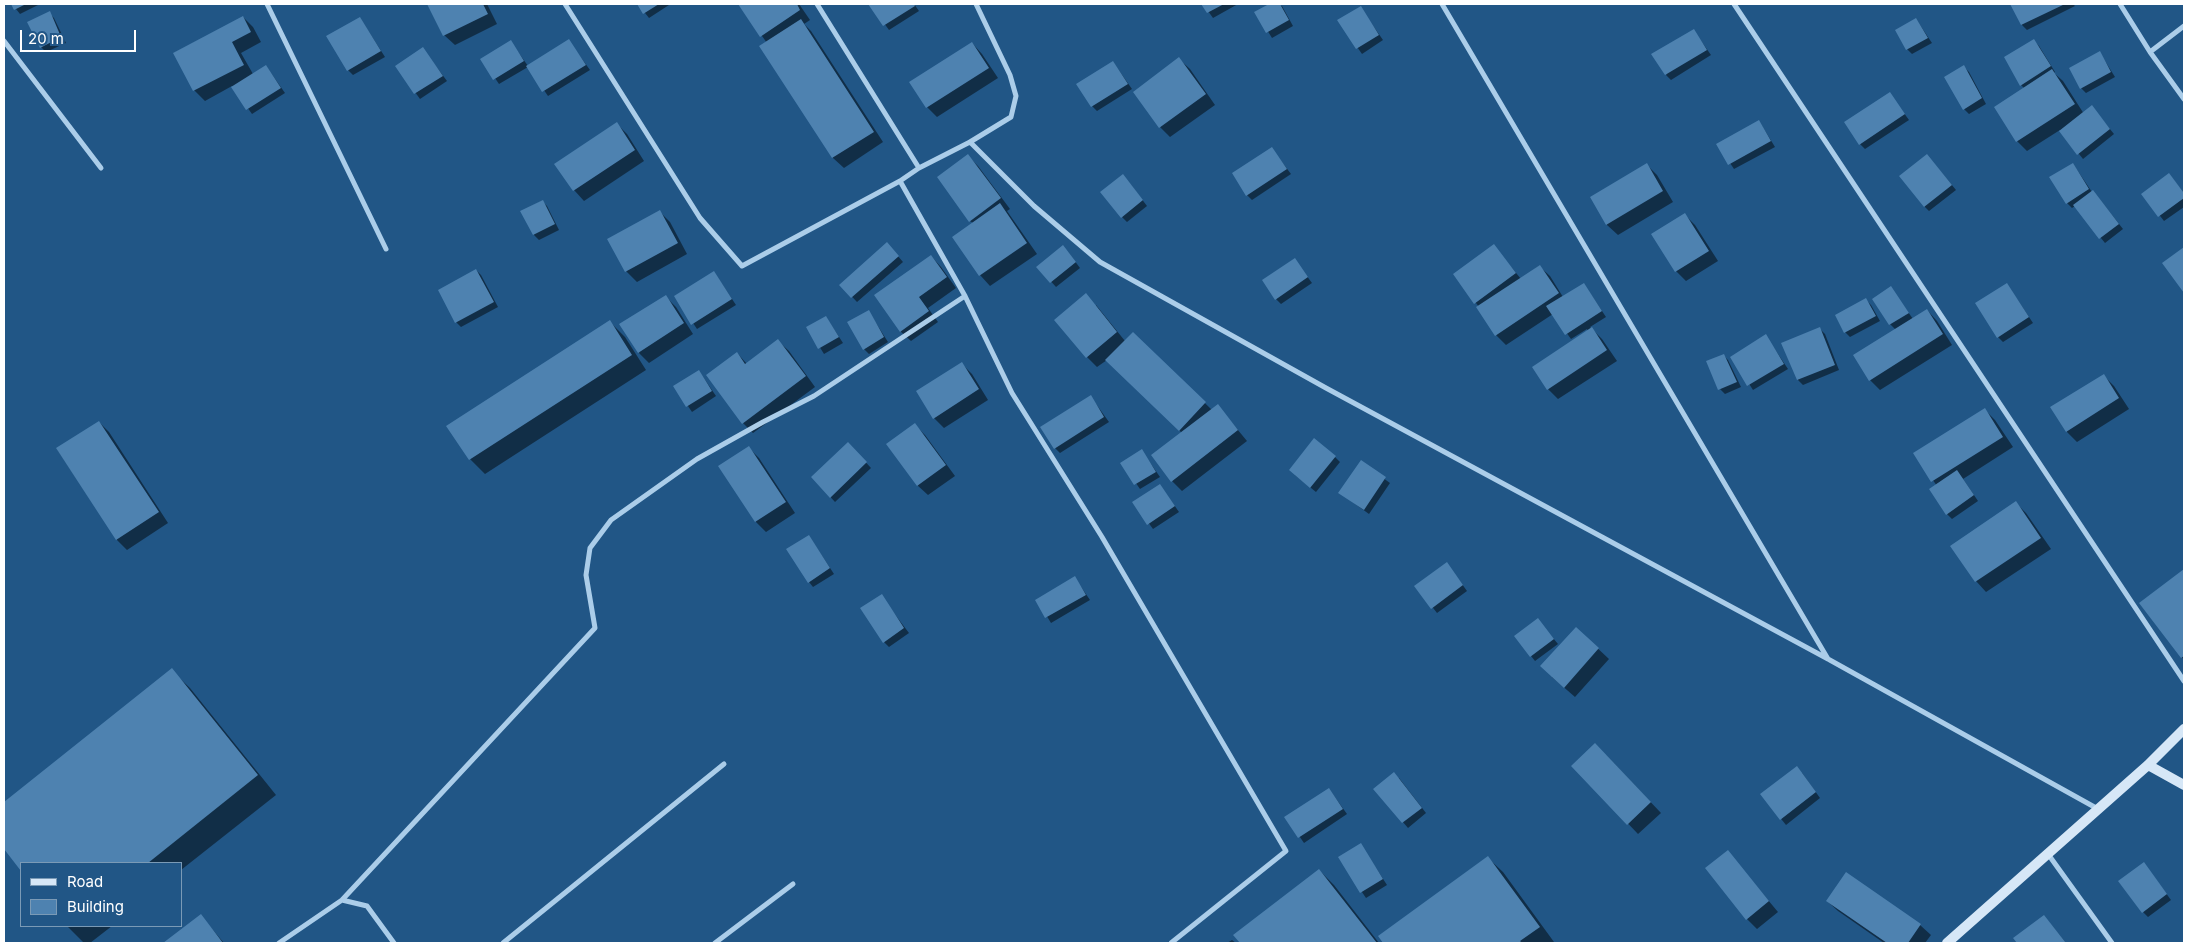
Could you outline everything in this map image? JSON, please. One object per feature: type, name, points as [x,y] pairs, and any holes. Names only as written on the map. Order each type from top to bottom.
[{"type":"street","points":[[267,4],[386,249]]},
{"type":"street","points":[[565,4],[700,218],[742,266],[900,181],[919,168],[970,142],[1011,117],[1016,96],[1010,76],[976,4]]},
{"type":"street","points":[[817,4],[919,168]]},
{"type":"street","points":[[1442,4],[1828,659]]},
{"type":"street","points":[[1734,4],[2184,681]]},
{"type":"street","points":[[2120,4],[2150,52],[2184,99]]},
{"type":"street","points":[[2150,52],[2184,26]]},
{"type":"street","points":[[4,41],[101,168]]},
{"type":"street","points":[[970,142],[1034,206],[1100,262],[1335,393],[1828,659],[2098,809]]},
{"type":"street","points":[[900,181],[965,296],[1012,394],[1102,537],[1286,851],[1171,943]]},
{"type":"street","points":[[279,943],[342,900],[595,628],[586,575],[590,548],[611,520],[697,459],[814,396],[965,296]]},
{"type":"street","points":[[1947,943],[2148,765],[2184,729]]},
{"type":"street","points":[[503,943],[724,764]]},
{"type":"street","points":[[2148,765],[2184,785]]},
{"type":"street","points":[[2048,854],[2112,943]]},
{"type":"street","points":[[715,943],[793,884]]},
{"type":"street","points":[[342,900],[367,906],[394,943]]},
{"type":"building","points":[[11,4],[26,4],[14,10]]},
{"type":"building","points":[[427,4],[483,4],[488,14],[443,36]]},
{"type":"building","points":[[637,4],[659,4],[643,14]]},
{"type":"building","points":[[738,4],[797,4],[800,10],[760,37]]},
{"type":"building","points":[[868,4],[914,4],[915,6],[883,26]]},
{"type":"building","points":[[1201,4],[1224,4],[1207,13]]},
{"type":"building","points":[[1269,4],[1280,4],[1289,20],[1266,33],[1254,12]]},
{"type":"building","points":[[2010,4],[2065,4],[2021,25]]},
{"type":"building","points":[[1361,6],[1379,35],[1356,49],[1337,20]]},
{"type":"building","points":[[50,11],[61,37],[40,48],[27,22]]},
{"type":"building","points":[[243,16],[251,32],[232,42],[244,65],[193,91],[173,53]]},
{"type":"building","points":[[360,17],[381,51],[347,71],[326,36]]},
{"type":"building","points":[[1916,18],[1928,38],[1906,50],[1895,30]]},
{"type":"building","points":[[801,19],[874,132],[832,158],[759,46]]},
{"type":"building","points":[[1694,29],[1707,50],[1665,75],[1651,54]]},
{"type":"building","points":[[569,39],[586,65],[542,92],[526,66]]},
{"type":"building","points":[[2034,39],[2051,66],[2020,86],[2004,57]]},
{"type":"building","points":[[511,40],[524,61],[493,80],[480,59]]},
{"type":"building","points":[[972,42],[989,68],[926,108],[909,82]]},
{"type":"building","points":[[423,47],[443,76],[414,94],[395,66]]},
{"type":"building","points":[[2100,51],[2111,72],[2080,89],[2069,68]]},
{"type":"building","points":[[1179,57],[1206,94],[1159,128],[1133,92]]},
{"type":"building","points":[[1113,61],[1128,84],[1091,107],[1076,84]]},
{"type":"building","points":[[266,65],[281,88],[246,110],[231,87]]},
{"type":"building","points":[[1964,65],[1982,98],[1963,110],[1944,77]]},
{"type":"building","points":[[2052,69],[2075,104],[2016,142],[1994,107]]},
{"type":"building","points":[[1890,92],[1905,114],[1859,145],[1844,122]]},
{"type":"building","points":[[2092,105],[2110,129],[2077,155],[2059,131]]},
{"type":"building","points":[[1759,120],[1771,141],[1728,165],[1716,144]]},
{"type":"building","points":[[617,122],[635,150],[573,191],[554,164]]},
{"type":"building","points":[[1272,147],[1287,169],[1246,196],[1232,173]]},
{"type":"building","points":[[968,154],[1001,198],[969,222],[937,177]]},
{"type":"building","points":[[1927,154],[1952,185],[1924,207],[1899,176]]},
{"type":"building","points":[[1647,163],[1663,191],[1606,225],[1590,197]]},
{"type":"building","points":[[2073,163],[2089,189],[2066,204],[2049,177]]},
{"type":"building","points":[[2169,173],[2184,193],[2184,198],[2158,217],[2141,194]]},
{"type":"building","points":[[1123,174],[1143,200],[1121,218],[1100,192]]},
{"type":"building","points":[[2093,190],[2119,224],[2099,239],[2073,205]]},
{"type":"building","points":[[543,200],[555,224],[533,235],[520,211]]},
{"type":"building","points":[[1000,203],[1027,243],[979,276],[952,237]]},
{"type":"building","points":[[660,210],[678,243],[625,272],[607,239]]},
{"type":"building","points":[[1685,213],[1709,251],[1675,272],[1651,234]]},
{"type":"building","points":[[887,242],[899,256],[851,298],[839,285]]},
{"type":"building","points":[[1494,244],[1516,273],[1474,304],[1453,274]]},
{"type":"building","points":[[1063,245],[1076,262],[1050,283],[1036,267]]},
{"type":"building","points":[[2184,247],[2184,293],[2162,263]]},
{"type":"building","points":[[931,255],[947,277],[919,297],[929,311],[900,332],[874,295]]},
{"type":"building","points":[[1295,258],[1308,277],[1275,300],[1262,280]]},
{"type":"building","points":[[1540,265],[1559,293],[1495,336],[1476,307]]},
{"type":"building","points":[[476,269],[494,302],[455,323],[438,290]]},
{"type":"building","points":[[714,271],[732,299],[691,325],[674,296]]},
{"type":"building","points":[[1584,283],[1602,311],[1565,335],[1546,306]]},
{"type":"building","points":[[2007,283],[2029,317],[1997,338],[1975,303]]},
{"type":"building","points":[[1891,286],[1909,313],[1889,325],[1872,299]]},
{"type":"building","points":[[1086,293],[1117,332],[1086,358],[1054,320]]},
{"type":"building","points":[[666,295],[684,323],[638,353],[619,324]]},
{"type":"building","points":[[1866,298],[1876,316],[1844,333],[1835,315]]},
{"type":"building","points":[[1927,309],[1943,334],[1869,381],[1853,355]]},
{"type":"building","points":[[869,310],[884,337],[863,350],[847,322]]},
{"type":"building","points":[[826,316],[839,337],[818,349],[806,327]]},
{"type":"building","points":[[610,320],[632,355],[469,460],[446,426]]},
{"type":"building","points":[[1592,327],[1607,350],[1547,390],[1532,367]]},
{"type":"building","points":[[1820,327],[1835,365],[1797,380],[1781,343]]},
{"type":"building","points":[[1133,332],[1206,402],[1179,431],[1105,360]]},
{"type":"building","points":[[1766,334],[1784,364],[1747,386],[1730,357]]},
{"type":"building","points":[[778,339],[806,376],[742,424],[706,375],[737,352],[745,364]]},
{"type":"building","points":[[1724,354],[1737,382],[1718,390],[1706,361]]},
{"type":"building","points":[[962,362],[979,389],[933,419],[916,391]]},
{"type":"building","points":[[699,370],[712,391],[686,407],[673,386]]},
{"type":"building","points":[[2104,374],[2119,398],[2066,432],[2050,407]]},
{"type":"building","points":[[1091,395],[1104,417],[1054,449],[1040,427]]},
{"type":"building","points":[[1218,404],[1238,430],[1171,482],[1151,455]]},
{"type":"building","points":[[1985,408],[2003,437],[1931,482],[1913,453]]},
{"type":"building","points":[[99,421],[159,512],[116,540],[56,448]]},
{"type":"building","points":[[915,423],[946,465],[917,486],[886,444]]},
{"type":"building","points":[[1314,438],[1336,456],[1310,488],[1289,470]]},
{"type":"building","points":[[848,442],[867,462],[830,498],[811,477]]},
{"type":"building","points":[[749,446],[786,502],[755,522],[718,466]]},
{"type":"building","points":[[1142,449],[1156,472],[1134,485],[1120,463]]},
{"type":"building","points":[[1361,460],[1386,477],[1364,510],[1338,493]]},
{"type":"building","points":[[1957,470],[1974,495],[1946,515],[1929,489]]},
{"type":"building","points":[[1160,484],[1175,506],[1147,525],[1132,502]]},
{"type":"building","points":[[2016,501],[2041,538],[1975,582],[1950,546]]},
{"type":"building","points":[[809,535],[830,568],[808,583],[786,549]]},
{"type":"building","points":[[1447,562],[1463,585],[1431,609],[1414,586]]},
{"type":"building","points":[[2184,569],[2184,656],[2181,658],[2139,603]]},
{"type":"building","points":[[1075,576],[1086,595],[1045,618],[1035,600]]},
{"type":"building","points":[[882,594],[904,628],[883,643],[860,608]]},
{"type":"building","points":[[1538,618],[1554,639],[1530,657],[1514,636]]},
{"type":"building","points":[[1576,627],[1599,648],[1564,688],[1540,666]]},
{"type":"building","points":[[172,668],[258,775],[149,862],[20,862],[20,870],[4,849],[4,802]]},
{"type":"building","points":[[1595,743],[1651,802],[1627,825],[1571,766]]},
{"type":"building","points":[[1797,766],[1816,792],[1780,820],[1760,794]]},
{"type":"building","points":[[1394,772],[1422,808],[1402,823],[1373,789]]},
{"type":"building","points":[[1329,788],[1343,809],[1298,838],[1284,817]]},
{"type":"building","points":[[1361,843],[1383,879],[1360,893],[1338,857]]},
{"type":"building","points":[[1728,850],[1769,901],[1746,920],[1705,868]]},
{"type":"building","points":[[1488,856],[1540,927],[1520,941],[1522,943],[1383,943],[1378,936]]},
{"type":"building","points":[[2144,862],[2167,894],[2142,913],[2118,881]]},
{"type":"building","points":[[1319,869],[1377,943],[1240,943],[1233,935]]},
{"type":"building","points":[[1846,872],[1921,924],[1908,943],[1887,943],[1826,901]]},
{"type":"building","points":[[201,914],[223,943],[163,943]]},
{"type":"building","points":[[2044,915],[2066,943],[2017,943],[2013,938]]}]
